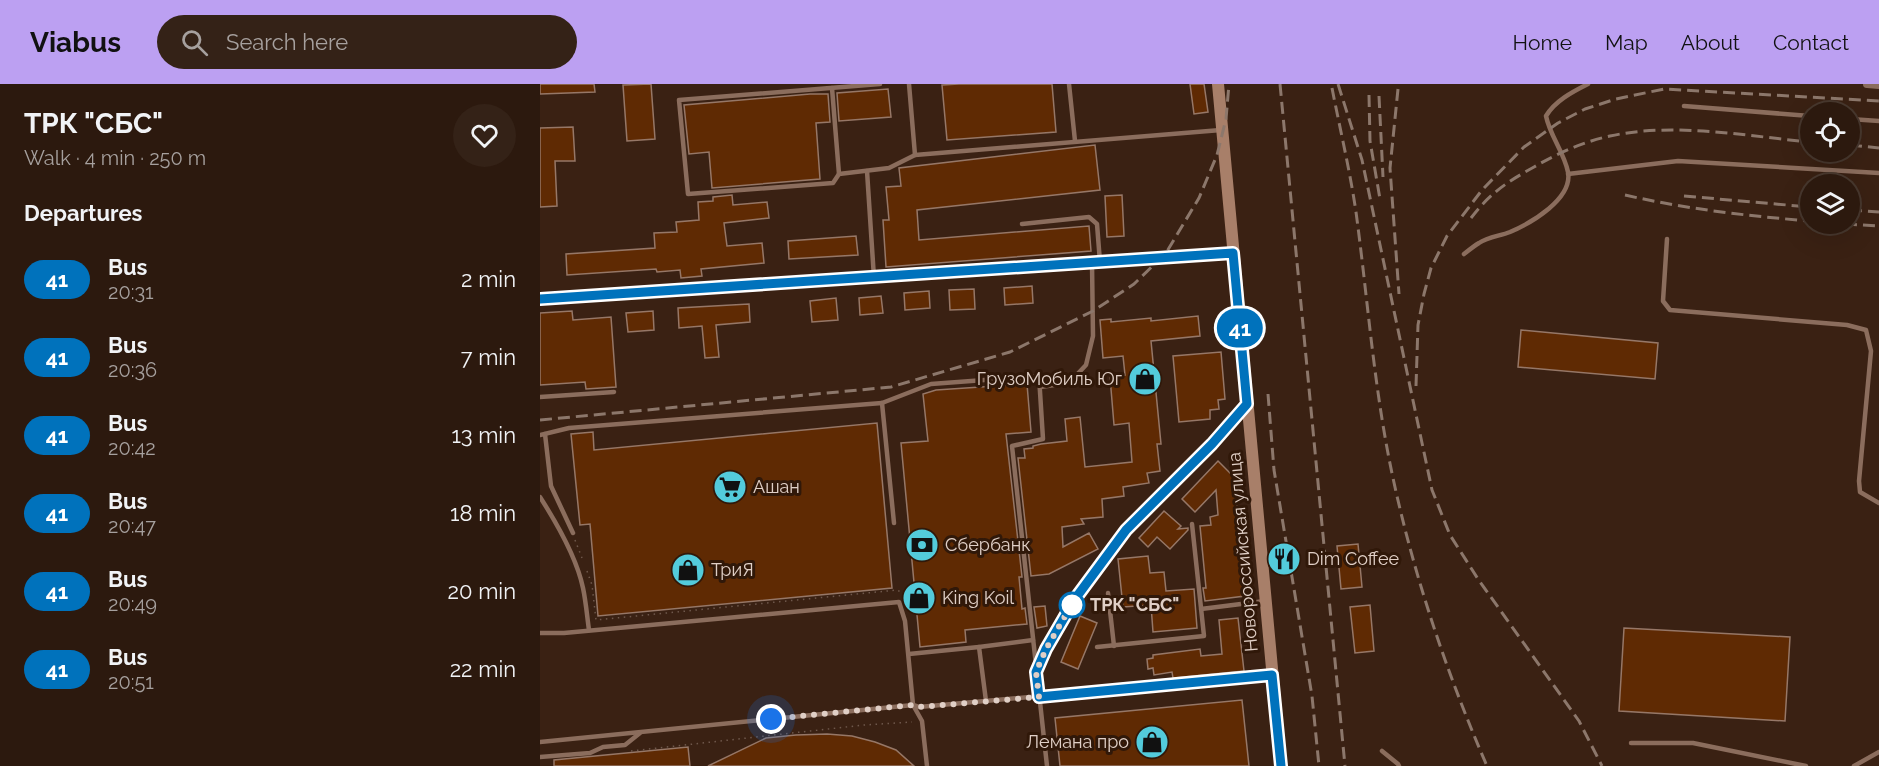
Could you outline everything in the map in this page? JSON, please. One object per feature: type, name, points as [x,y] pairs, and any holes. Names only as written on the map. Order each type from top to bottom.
[{"type":"main road","name":"Новороссийская улица","points":[[1218,84],[1281,766]]},
{"type":"street","points":[[1867,84],[1879,85]]},
{"type":"street","points":[[540,299],[1233,253]]},
{"type":"lane","points":[[832,88],[839,174],[833,183],[688,194],[679,100],[880,84]]},
{"type":"lane","points":[[909,84],[915,155]]},
{"type":"lane","points":[[1069,84],[1075,141]]},
{"type":"lane","points":[[1464,254],[1480,242],[1511,232],[1545,212],[1562,196],[1568,174],[1549,130],[1546,116],[1551,108],[1572,92],[1588,84]]},
{"type":"lane","points":[[1684,106],[1800,115]]},
{"type":"lane","points":[[1860,120],[1879,121]]},
{"type":"lane","points":[[839,174],[889,168],[915,155],[1222,130]]},
{"type":"lane","points":[[1568,174],[1678,161],[1879,173]]},
{"type":"lane","points":[[867,171],[874,278]]},
{"type":"lane","points":[[1022,224],[1089,218],[1097,224],[1093,336],[1086,365],[1069,383],[1040,387]]},
{"type":"lane","points":[[1667,239],[1664,302],[1670,310],[1847,325],[1866,330],[1871,351],[1859,481],[1860,492],[1879,503]]},
{"type":"lane","points":[[573,533],[551,486],[542,434],[569,428],[882,403],[931,384],[1039,376],[1043,439],[1012,446],[1047,766]]},
{"type":"lane","points":[[540,397],[614,392]]},
{"type":"lane","points":[[882,403],[894,523]]},
{"type":"lane","points":[[1036,672],[1046,649],[1075,599],[1126,530],[1212,444],[1247,404]]},
{"type":"lane","points":[[540,497],[566,541],[576,565],[583,586],[589,630]]},
{"type":"lane","points":[[1097,647],[1204,636],[1192,524]]},
{"type":"lane","points":[[1108,593],[1114,646]]},
{"type":"lane","points":[[540,633],[899,602],[905,621],[913,705],[922,722],[927,766]]},
{"type":"lane","points":[[1201,609],[1265,602]]},
{"type":"lane","points":[[909,654],[1033,640]]},
{"type":"lane","points":[[980,647],[986,701]]},
{"type":"lane","points":[[540,742],[913,705],[919,707],[1039,697],[1272,675]]},
{"type":"lane","points":[[540,757],[590,753],[603,747],[625,745],[642,732]]},
{"type":"lane","points":[[1631,743],[1693,743],[1806,766]]},
{"type":"lane","points":[[1382,751],[1399,766]]},
{"type":"lane","points":[[1854,766],[1879,752]]},
{"type":"path","points":[[596,620],[897,590],[909,597],[910,609]]},
{"type":"path","points":[[625,751],[864,725],[922,722]]},
{"type":"building","points":[[540,84],[594,84],[595,92],[540,94]]},
{"type":"building","points":[[651,84],[655,139],[627,141],[623,85]]},
{"type":"building","points":[[1052,84],[1056,132],[947,140],[942,85]]},
{"type":"building","points":[[1190,84],[1204,84],[1208,112],[1194,114]]},
{"type":"building","points":[[888,89],[891,117],[839,121],[837,93]]},
{"type":"building","points":[[828,94],[830,122],[816,123],[820,179],[712,188],[709,152],[689,154],[684,105]]},
{"type":"building","points":[[573,127],[575,161],[555,161],[557,206],[540,207],[540,128]]},
{"type":"building","points":[[1095,145],[1100,190],[917,210],[919,240],[1089,226],[1091,251],[886,267],[883,220],[889,220],[886,187],[901,186],[899,168]]},
{"type":"building","points":[[732,195],[733,205],[767,202],[769,218],[724,223],[727,246],[762,243],[764,263],[701,269],[702,276],[681,278],[680,270],[657,272],[656,269],[567,275],[566,254],[655,248],[654,233],[677,232],[676,222],[699,220],[698,202],[713,201],[713,197]]},
{"type":"building","points":[[1122,195],[1124,236],[1107,237],[1105,196]]},
{"type":"building","points":[[856,236],[858,255],[789,259],[788,241]]},
{"type":"building","points":[[1032,286],[1033,303],[1005,305],[1004,288]]},
{"type":"building","points":[[974,289],[975,309],[950,310],[949,290]]},
{"type":"building","points":[[929,291],[930,308],[905,310],[904,293]]},
{"type":"building","points":[[881,296],[883,313],[860,315],[859,298]]},
{"type":"building","points":[[836,298],[838,320],[812,322],[810,301]]},
{"type":"building","points":[[749,304],[750,322],[716,325],[719,357],[705,358],[702,326],[679,328],[678,308]]},
{"type":"building","points":[[572,311],[573,320],[611,317],[616,387],[586,389],[585,382],[540,385],[540,313]]},
{"type":"building","points":[[653,311],[654,330],[628,332],[626,313]]},
{"type":"building","points":[[1198,316],[1200,336],[1151,341],[1161,444],[1157,444],[1160,471],[1147,473],[1149,483],[1123,487],[1124,496],[1102,499],[1103,517],[1081,519],[1084,524],[1062,527],[1063,547],[1089,533],[1098,549],[1049,574],[1031,576],[1018,458],[1025,458],[1024,449],[1041,444],[1067,441],[1065,419],[1080,417],[1085,467],[1132,462],[1129,423],[1114,425],[1110,377],[1125,375],[1123,356],[1103,358],[1100,320],[1111,319],[1111,322],[1151,318],[1151,321]]},
{"type":"building","points":[[1521,330],[1658,343],[1655,379],[1518,367]]},
{"type":"building","points":[[1221,352],[1225,399],[1218,400],[1219,409],[1210,410],[1210,419],[1179,422],[1173,356]]},
{"type":"building","points":[[1027,384],[1031,432],[1006,434],[1022,577],[1019,577],[1022,609],[1025,608],[1027,624],[965,630],[966,642],[920,647],[901,443],[928,441],[923,394],[936,390]]},
{"type":"building","name":"Ашан","points":[[877,423],[892,588],[598,616],[590,524],[580,525],[571,434],[593,432],[594,450]]},
{"type":"building","points":[[1218,461],[1234,477],[1245,596],[1205,601],[1203,588],[1206,588],[1200,526],[1211,525],[1210,517],[1218,515],[1216,490],[1195,512],[1182,499]]},
{"type":"building","points":[[1164,511],[1181,526],[1178,529],[1188,528],[1188,530],[1170,549],[1157,537],[1148,547],[1139,538]]},
{"type":"building","points":[[1358,544],[1362,587],[1341,589],[1337,546]]},
{"type":"building","points":[[1148,556],[1150,573],[1164,572],[1166,591],[1194,589],[1197,628],[1153,632],[1151,605],[1123,607],[1118,559]]},
{"type":"building","points":[[1370,605],[1374,651],[1355,653],[1350,607]]},
{"type":"building","points":[[1045,606],[1047,626],[1037,628],[1034,607]]},
{"type":"building","points":[[1080,616],[1097,623],[1078,669],[1061,662]]},
{"type":"building","points":[[1238,618],[1244,671],[1173,678],[1172,672],[1154,675],[1153,668],[1148,669],[1147,659],[1153,658],[1153,655],[1200,649],[1201,656],[1222,654],[1219,620]]},
{"type":"building","points":[[1624,628],[1790,637],[1785,721],[1619,711]]},
{"type":"building","name":"Лемана про","points":[[1242,700],[1249,766],[1060,766],[1055,718]]},
{"type":"building","points":[[827,734],[852,736],[875,742],[896,750],[914,766],[708,766],[766,738]]},
{"type":"building","points":[[688,747],[690,766],[554,766],[554,760]]},
{"type":"railway","points":[[540,420],[891,387],[1010,352],[1093,311],[1134,284],[1166,253],[1199,198],[1217,155],[1226,119],[1229,84]]},
{"type":"railway","points":[[1280,84],[1345,766]]},
{"type":"railway","points":[[1338,84],[1362,160],[1432,490],[1450,535],[1478,579],[1579,721],[1602,766]]},
{"type":"railway","points":[[1332,88],[1356,212],[1376,379],[1386,445],[1401,515],[1421,588],[1445,660],[1487,766]]},
{"type":"railway","points":[[1398,89],[1390,168],[1399,294]]},
{"type":"railway","points":[[1416,386],[1418,325],[1424,294],[1431,268],[1447,236],[1482,190],[1524,147],[1558,123],[1585,109],[1616,99],[1664,89],[1879,101]]},
{"type":"railway","points":[[1369,95],[1370,141],[1380,199]]},
{"type":"railway","points":[[1379,96],[1383,177]]},
{"type":"railway","points":[[1471,218],[1492,195],[1524,172],[1590,141],[1610,136],[1635,132],[1685,130],[1800,141]]},
{"type":"railway","points":[[1860,146],[1879,148]]},
{"type":"railway","points":[[1625,195],[1717,211],[1800,220]]},
{"type":"railway","points":[[1684,196],[1800,206]]},
{"type":"railway","points":[[1860,211],[1879,212]]},
{"type":"railway","points":[[1860,225],[1879,226]]},
{"type":"railway","points":[[1268,394],[1274,470],[1312,696],[1319,766]]},
{"type":"bus line","name":"41","points":[[540,299],[1233,253],[1247,404],[1212,444],[1126,530],[1075,599],[1046,649],[1036,672],[1039,697],[1272,675],[1281,766]]},
{"type":"place","name":"ГрузоМобиль Юг","points":[[1145,379]]},
{"type":"place","name":"Ашан","points":[[730,487]]},
{"type":"place","name":"Сбербанк","points":[[922,545]]},
{"type":"place","name":"Dim Coffee","points":[[1284,559]]},
{"type":"place","name":"ТриЯ","points":[[688,570]]},
{"type":"place","name":"King Koil","points":[[919,598]]},
{"type":"place","name":"ТРК \"СБС\"","points":[[1072,605]]},
{"type":"place","name":"Лемана про","points":[[1152,742]]},
{"type":"route","points":[[771,719],[913,705],[919,707],[1039,697],[1036,672],[1046,649],[1075,599],[1072,605]]}]
